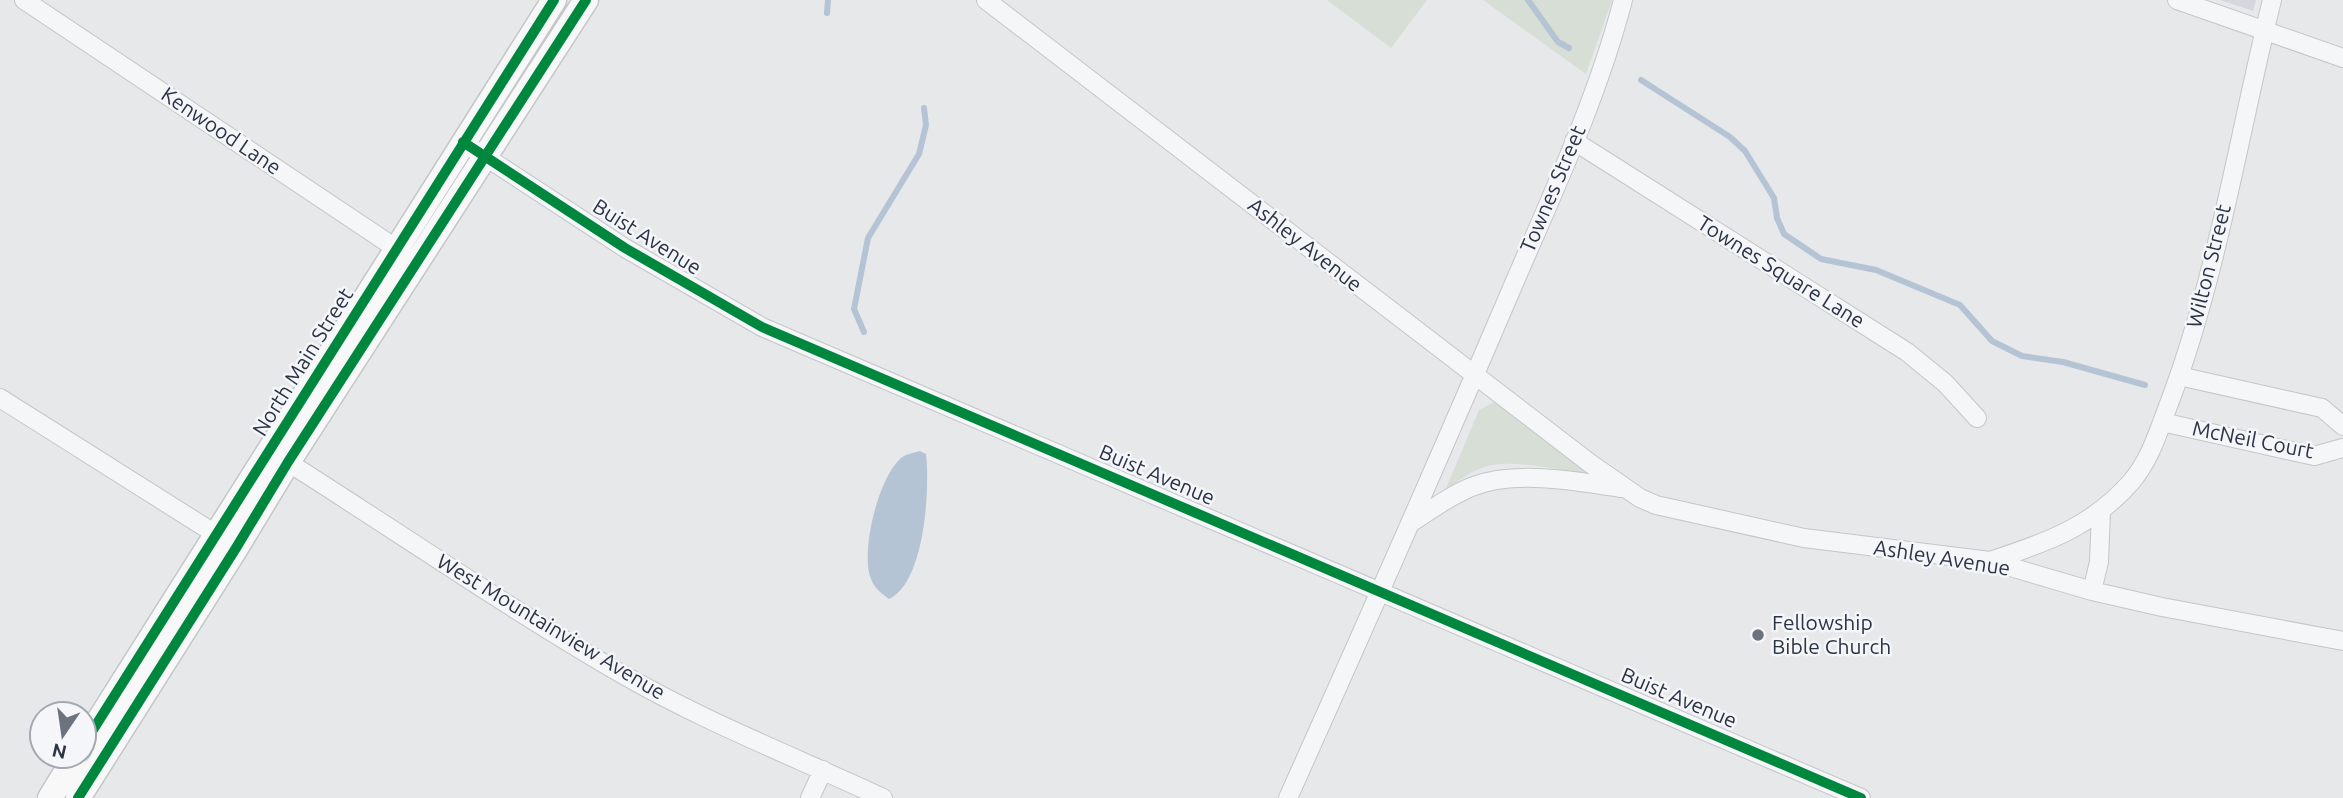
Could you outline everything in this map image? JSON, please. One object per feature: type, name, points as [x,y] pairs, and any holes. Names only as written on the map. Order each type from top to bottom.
[{"type":"street","name":"Kenwood Lane","points":[[24,0],[418,262]]},
{"type":"street","name":"North Main Street","points":[[78,798],[397,249],[554,0]]},
{"type":"street","name":"North Main Street","points":[[278,457],[418,262],[586,0]]},
{"type":"street","name":"Ashley Avenue","points":[[986,0],[1475,376],[1626,489],[1656,505],[1804,538],[1990,561],[2092,591],[2162,607],[2343,641]]},
{"type":"street","name":"Townes Street","points":[[1288,798],[1412,522],[1574,141],[1623,0]]},
{"type":"street","points":[[2177,0],[2343,58]]},
{"type":"street","name":"Wilton Street","points":[[1990,561],[2064,535],[2101,511],[2132,482],[2147,461],[2179,376],[2211,261],[2272,0]]},
{"type":"street","name":"Townes Square Lane","points":[[1574,141],[1907,352],[1945,383],[1977,418]]},
{"type":"street","name":"Buist Avenue","points":[[463,142],[625,248],[761,327],[1861,798]]},
{"type":"street","name":"McNeil Court","points":[[2179,376],[2322,408],[2343,426]]},
{"type":"street","points":[[0,398],[226,541]]},
{"type":"street","name":"McNeil Court","points":[[2162,422],[2314,456],[2343,447]]},
{"type":"street","name":"West Mountainview Avenue","points":[[278,457],[506,604],[616,671],[743,735],[883,798]]},
{"type":"street","name":"Ashley Avenue","points":[[1412,522],[1470,487],[1502,479],[1581,482],[1626,489]]},
{"type":"street","points":[[2092,591],[2099,562],[2101,511]]},
{"type":"street","name":"North Main Street","points":[[98,724],[226,541]]},
{"type":"street","points":[[50,798],[67,770]]},
{"type":"street","points":[[810,798],[823,770]]},
{"type":"shaded area","points":[[1327,0],[1427,0],[1391,48]]},
{"type":"shaded area","points":[[1483,0],[1612,0],[1586,74]]},
{"type":"shaded area","points":[[2220,0],[2256,0],[2253,11]]},
{"type":"shaded area","points":[[1497,401],[1594,476],[1541,467],[1500,464],[1476,470],[1445,491],[1479,410]]},
{"type":"water","points":[[920,451],[926,454],[927,489],[918,555],[901,590],[889,599],[874,586],[868,567],[873,517],[892,469],[902,457]]},
{"type":"waterway","points":[[827,13],[828,0]]},
{"type":"waterway","points":[[1528,0],[1558,42],[1569,48]]},
{"type":"waterway","points":[[1641,80],[1730,137],[1745,151],[1774,198],[1777,218],[1784,234],[1821,259],[1876,270],[1960,305],[1992,341],[2022,356],[2063,362],[2145,385]]},
{"type":"waterway","points":[[864,332],[854,309],[868,238],[919,154],[926,125],[924,108]]},
{"type":"cycle path","points":[[98,722],[554,0]]},
{"type":"cycle path","points":[[78,798],[288,462],[586,0]]},
{"type":"cycle path","points":[[463,142],[625,248],[762,327],[1861,798]]},
{"type":"place","name":"Fellowship Bible Church","points":[[1758,635]]}]
